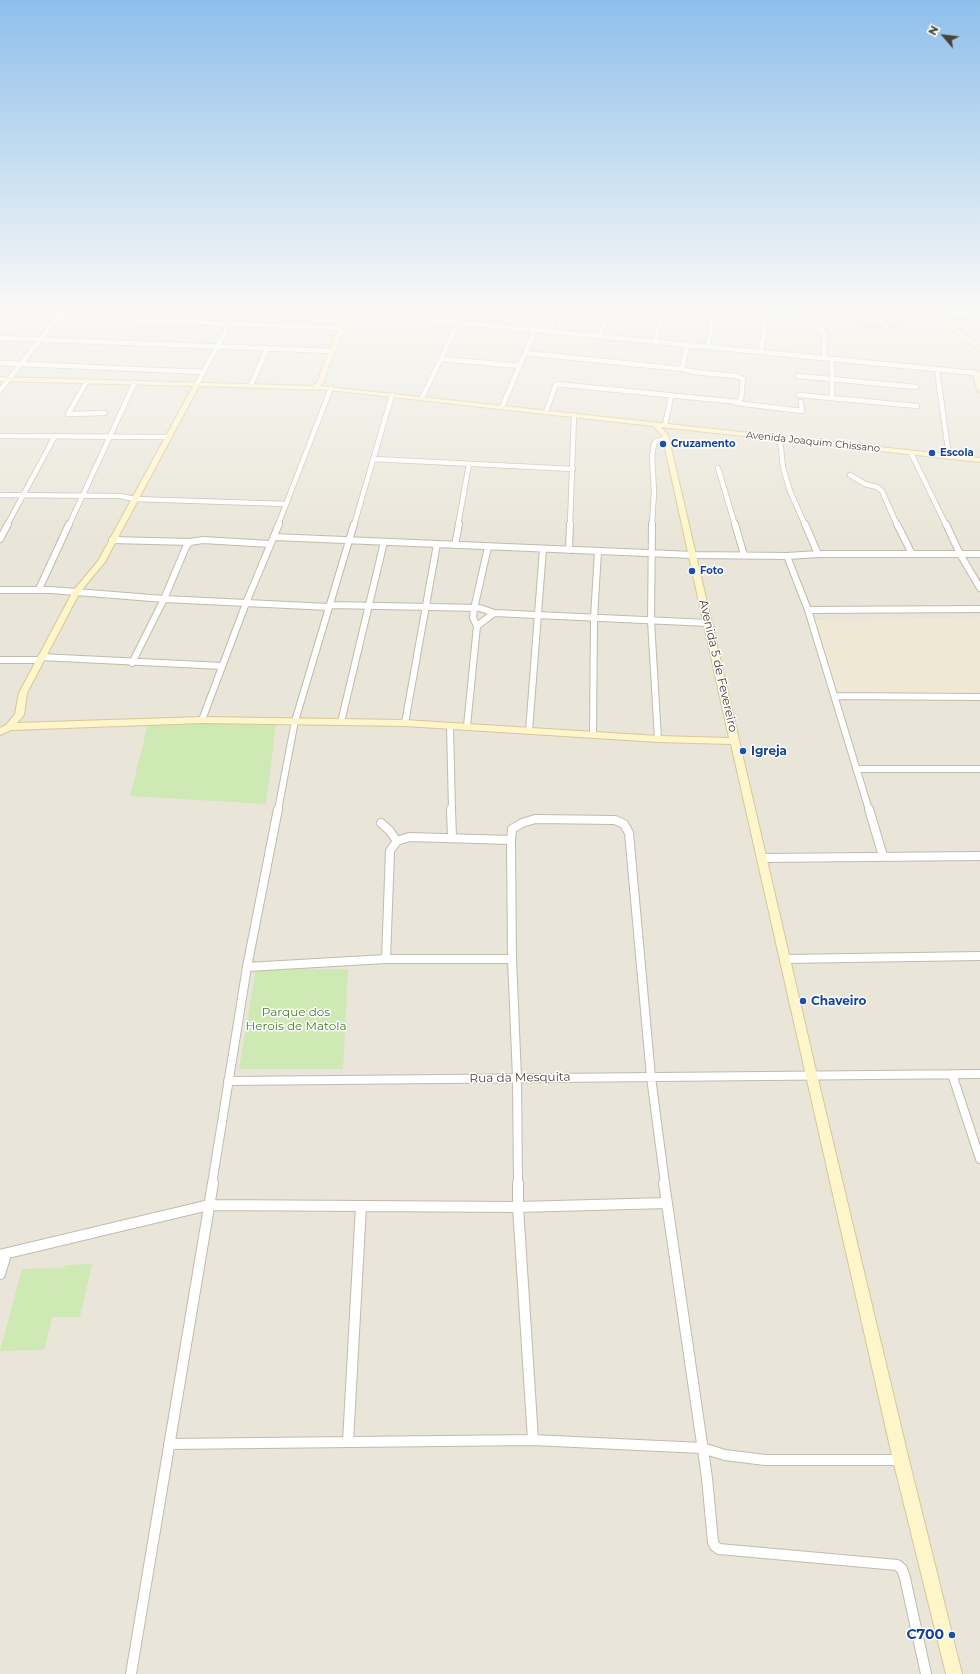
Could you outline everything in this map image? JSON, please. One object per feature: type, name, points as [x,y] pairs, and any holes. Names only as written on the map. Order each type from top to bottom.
[{"type":"street","points":[[84,386],[68,414],[105,414]]},
{"type":"street","points":[[40,589],[84,496],[133,386]]},
{"type":"street","points":[[10,727],[19,715],[23,694],[40,659],[77,591],[101,562],[167,437],[196,386]]},
{"type":"street","name":"Avenida Joaquim Chissano","points":[[286,386],[329,388],[980,460]]},
{"type":"street","points":[[422,398],[428,386]]},
{"type":"street","points":[[502,407],[511,386]]},
{"type":"street","points":[[546,412],[555,386]]},
{"type":"street","points":[[575,386],[671,397],[738,402],[742,399],[743,386]]},
{"type":"street","points":[[744,404],[745,386]]},
{"type":"street","points":[[832,398],[833,386]]},
{"type":"street","points":[[907,386],[916,387]]},
{"type":"street","points":[[939,386],[949,457]]},
{"type":"street","points":[[202,720],[246,603],[274,536],[329,388]]},
{"type":"street","points":[[131,1674],[247,967],[295,721],[350,541],[392,395]]},
{"type":"street","points":[[799,395],[917,406]]},
{"type":"street","points":[[665,425],[671,397]]},
{"type":"street","points":[[732,402],[802,411],[801,402]]},
{"type":"street","points":[[569,550],[574,415]]},
{"type":"street","points":[[655,424],[666,439]]},
{"type":"street","points":[[666,439],[668,430],[674,426]]},
{"type":"street","points":[[0,436],[167,437]]},
{"type":"street","points":[[0,539],[55,436]]},
{"type":"street","points":[[780,438],[783,468],[790,491],[818,554]]},
{"type":"street","points":[[658,739],[651,621],[651,553],[654,491],[652,448],[656,441],[666,439]]},
{"type":"street","name":"Avenida 5 de Fevereiro","points":[[666,439],[784,959],[797,1008],[811,1075],[901,1460],[954,1674]]},
{"type":"street","points":[[911,453],[960,554],[980,588]]},
{"type":"street","points":[[374,460],[573,469]]},
{"type":"street","points":[[455,544],[469,464]]},
{"type":"street","points":[[718,468],[744,555]]},
{"type":"street","points":[[850,475],[865,484],[877,487],[882,491],[902,536],[912,554]]},
{"type":"street","points":[[0,495],[120,496],[135,498],[286,504]]},
{"type":"street","points":[[274,536],[350,541],[455,544],[693,555],[787,556],[818,554],[980,554]]},
{"type":"street","points":[[112,540],[190,542],[202,540],[270,544]]},
{"type":"street","points":[[132,663],[164,599],[186,547],[190,542]]},
{"type":"street","points":[[341,722],[384,542]]},
{"type":"street","points":[[405,723],[424,608],[437,544]]},
{"type":"street","points":[[467,726],[477,626],[473,618],[474,609],[488,546]]},
{"type":"street","points":[[529,731],[543,549]]},
{"type":"street","points":[[593,735],[594,618],[598,551]]},
{"type":"street","points":[[787,556],[808,610],[883,856]]},
{"type":"street","points":[[0,590],[40,589],[164,599],[246,603],[368,607],[485,608],[494,613],[538,616],[708,623]]},
{"type":"street","points":[[808,610],[980,609]]},
{"type":"street","points":[[477,626],[494,613]]},
{"type":"street","points":[[0,660],[40,659],[222,666]]},
{"type":"street","points":[[835,696],[980,697]]},
{"type":"street","points":[[0,732],[10,727],[202,720],[295,721],[405,723],[658,739],[735,741]]},
{"type":"street","points":[[450,726],[452,838]]},
{"type":"street","points":[[856,769],[980,769]]},
{"type":"street","points":[[533,1440],[518,1207],[517,1078],[512,959],[512,829],[522,822],[535,819],[615,820],[624,824],[628,832],[651,1077],[667,1203],[707,1478],[713,1542],[719,1549],[897,1565],[902,1569],[905,1578],[926,1674]]},
{"type":"street","points":[[381,823],[398,841]]},
{"type":"street","points":[[386,959],[390,851],[398,841],[409,837],[511,840]]},
{"type":"street","points":[[761,858],[980,856]]},
{"type":"street","points":[[784,959],[980,956]]},
{"type":"street","points":[[247,967],[386,959],[512,959]]},
{"type":"street","points":[[952,1074],[980,1159]]},
{"type":"street","name":"Rua da Mesquita","points":[[228,1082],[980,1074]]},
{"type":"street","points":[[0,1274],[3,1255],[209,1205],[518,1207],[667,1203]]},
{"type":"street","points":[[348,1442],[361,1206]]},
{"type":"street","points":[[169,1444],[533,1440],[702,1448],[725,1454],[765,1460],[901,1460]]},
{"type":"shaded area","points":[[0,386],[980,386],[980,1674],[0,1674]]},
{"type":"shaded area","points":[[980,617],[980,694],[835,692],[815,620]]},
{"type":"green space","points":[[276,723],[266,804],[130,796],[148,724]]},
{"type":"green space","name":"Parque dos Herois de Matola","points":[[256,969],[348,969],[343,1069],[239,1069]]},
{"type":"green space","points":[[92,1264],[80,1317],[52,1317],[65,1265]]},
{"type":"green space","points":[[64,1268],[44,1350],[0,1351],[22,1269]]},
{"type":"place","name":"Cruzamento","points":[[663,444]]},
{"type":"place","name":"Escola","points":[[932,453]]},
{"type":"place","name":"Foto","points":[[692,571]]},
{"type":"place","name":"Igreja","points":[[743,751]]},
{"type":"place","name":"Chaveiro","points":[[803,1001]]},
{"type":"place","name":"C700","points":[[952,1635]]}]
